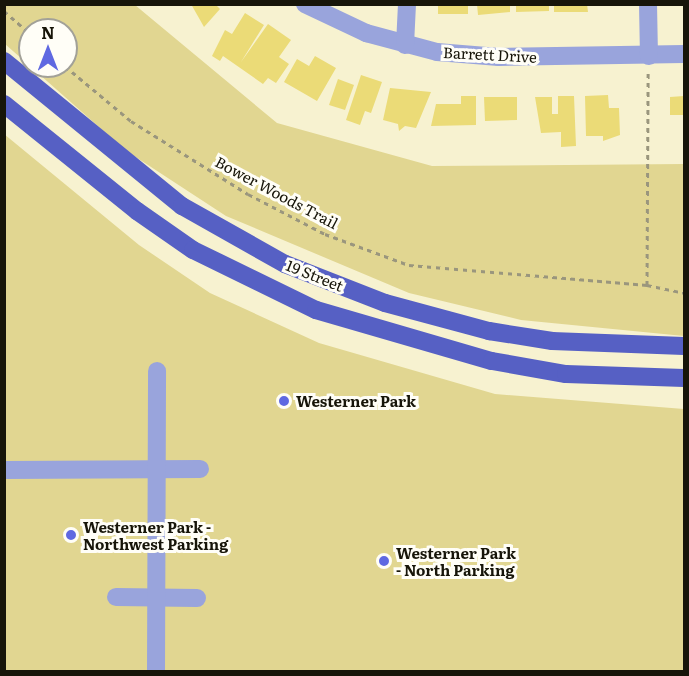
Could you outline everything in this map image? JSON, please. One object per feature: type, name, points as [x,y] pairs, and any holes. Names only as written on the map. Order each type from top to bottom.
[{"type":"main road","name":"19 Street","points":[[4,61],[165,194],[285,264],[385,303],[489,331],[552,341],[684,346]]},
{"type":"main road","name":"19 Street","points":[[4,104],[137,212],[194,249],[316,310],[492,361],[566,374],[684,378]]},
{"type":"street","name":"Barrett Drive","points":[[305,4],[405,45],[466,55],[649,56],[684,54]]},
{"type":"street","points":[[405,45],[407,4]]},
{"type":"street","points":[[648,4],[649,56]]},
{"type":"street","points":[[156,672],[157,371]]},
{"type":"street","points":[[4,470],[200,470]]},
{"type":"street","points":[[116,597],[197,598]]},
{"type":"path","points":[[4,11],[18,23]]},
{"type":"path","points":[[647,285],[649,56]]},
{"type":"path","name":"Bower Woods Trail","points":[[78,77],[131,122],[325,234],[409,265],[647,285],[684,293]]},
{"type":"shaded area","points":[[5,5],[135,5],[277,123],[432,166],[684,164],[684,336],[521,320],[409,293],[226,216],[125,150],[43,78],[78,78],[78,18],[18,18],[18,55],[5,44]]},
{"type":"shaded area","name":"Westerner Park","points":[[4,134],[139,245],[210,293],[319,343],[495,394],[684,409],[684,671],[5,671]]},
{"type":"building","points":[[191,4],[215,4],[220,9],[204,27]]},
{"type":"building","points":[[438,4],[468,4],[468,14],[438,14]]},
{"type":"building","points":[[477,4],[510,4],[510,12],[478,15]]},
{"type":"building","points":[[516,4],[549,4],[549,11],[516,12]]},
{"type":"building","points":[[554,4],[587,4],[588,12],[554,12]]},
{"type":"building","points":[[245,13],[264,25],[241,62],[268,24],[291,40],[279,57],[289,64],[276,83],[268,78],[263,84],[223,56],[220,61],[212,56],[225,30],[232,34]]},
{"type":"building","points":[[315,56],[336,68],[317,101],[284,82],[297,59],[309,66]]},
{"type":"building","points":[[361,75],[382,82],[371,113],[365,111],[360,125],[346,120]]},
{"type":"building","points":[[338,79],[354,85],[345,110],[329,105]]},
{"type":"building","points":[[390,88],[431,92],[416,128],[405,126],[399,131],[398,124],[383,120]]},
{"type":"building","points":[[608,95],[609,108],[619,108],[620,135],[603,141],[603,136],[586,136],[585,96]]},
{"type":"building","points":[[461,96],[476,96],[476,125],[431,126],[436,104],[461,104]]},
{"type":"building","points":[[558,96],[574,96],[576,146],[561,147],[561,132],[541,133],[535,97],[552,97],[552,114],[558,114]]},
{"type":"building","points":[[684,96],[684,115],[670,115],[670,97]]},
{"type":"building","points":[[484,97],[517,97],[517,120],[485,121]]},
{"type":"place","name":"Westerner Park","points":[[284,401]]},
{"type":"place","name":"Westerner Park - Northwest Parking","points":[[71,535]]},
{"type":"place","name":"Westerner Park - North Parking","points":[[384,561]]}]
